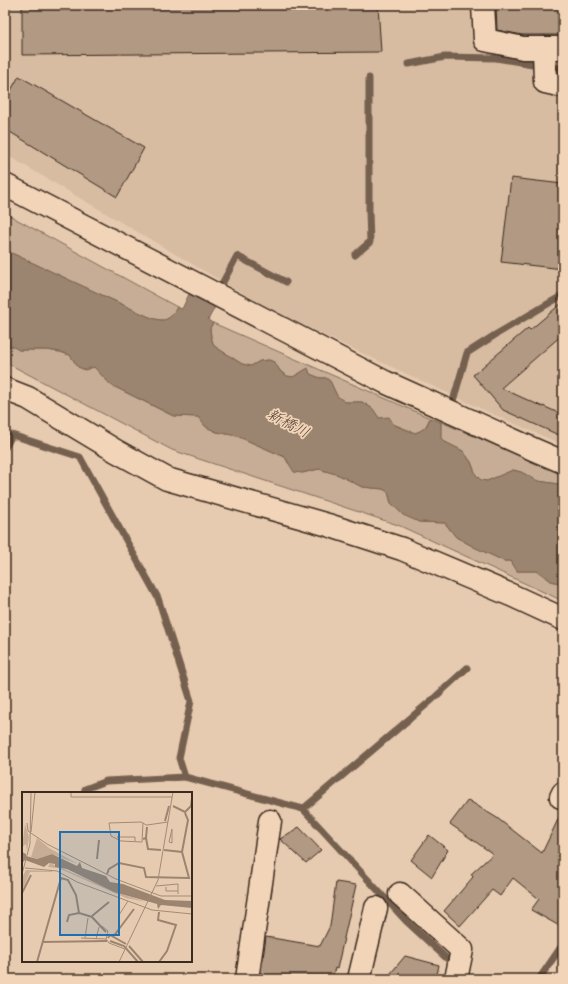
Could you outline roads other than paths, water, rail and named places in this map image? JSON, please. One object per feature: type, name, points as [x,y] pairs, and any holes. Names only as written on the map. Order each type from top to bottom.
[{"type":"street","points":[[483,5],[485,40],[523,48],[549,56],[545,82],[563,86]]},
{"type":"street","points":[[5,185],[385,382],[563,462]]},
{"type":"street","points":[[5,389],[28,398],[116,451],[167,479],[328,525],[402,549],[563,619]]},
{"type":"street","points":[[247,979],[270,821]]},
{"type":"street","points":[[400,894],[462,950],[457,971]]},
{"type":"street","points":[[359,979],[376,908]]},
{"type":"water","name":"新橋川","points":[[5,250],[147,316],[161,320],[165,320],[171,316],[177,307],[182,309],[191,290],[217,303],[208,320],[213,323],[210,328],[214,346],[242,364],[251,366],[260,361],[269,360],[274,362],[281,372],[287,376],[293,377],[308,368],[310,374],[320,378],[326,378],[330,381],[337,396],[345,402],[362,402],[373,409],[379,418],[389,417],[394,425],[415,433],[426,427],[430,418],[441,422],[441,438],[445,442],[463,451],[471,462],[476,475],[481,480],[487,481],[513,470],[521,472],[538,481],[559,484],[563,488],[563,584],[551,581],[537,571],[517,571],[511,561],[504,561],[456,537],[445,523],[419,522],[403,515],[391,503],[388,492],[383,489],[362,487],[339,475],[319,469],[302,473],[294,472],[285,457],[237,436],[217,432],[206,427],[198,417],[174,416],[111,385],[94,367],[85,370],[78,367],[70,355],[47,350],[19,350],[5,345]]},
{"type":"waterway","points":[[409,64],[445,57],[496,58],[563,69]]},
{"type":"waterway","points":[[355,255],[370,242],[369,78]]},
{"type":"waterway","points":[[217,293],[237,256],[286,282]]},
{"type":"waterway","points":[[453,401],[467,353],[563,295]]},
{"type":"waterway","points":[[5,448],[12,435],[80,457],[158,598],[191,701],[179,758],[185,777],[303,809],[406,921],[469,979]]},
{"type":"waterway","points":[[303,809],[433,699],[467,668]]},
{"type":"waterway","points":[[84,792],[85,789],[106,781],[185,777]]},
{"type":"waterway","points":[[539,979],[563,944]]}]
